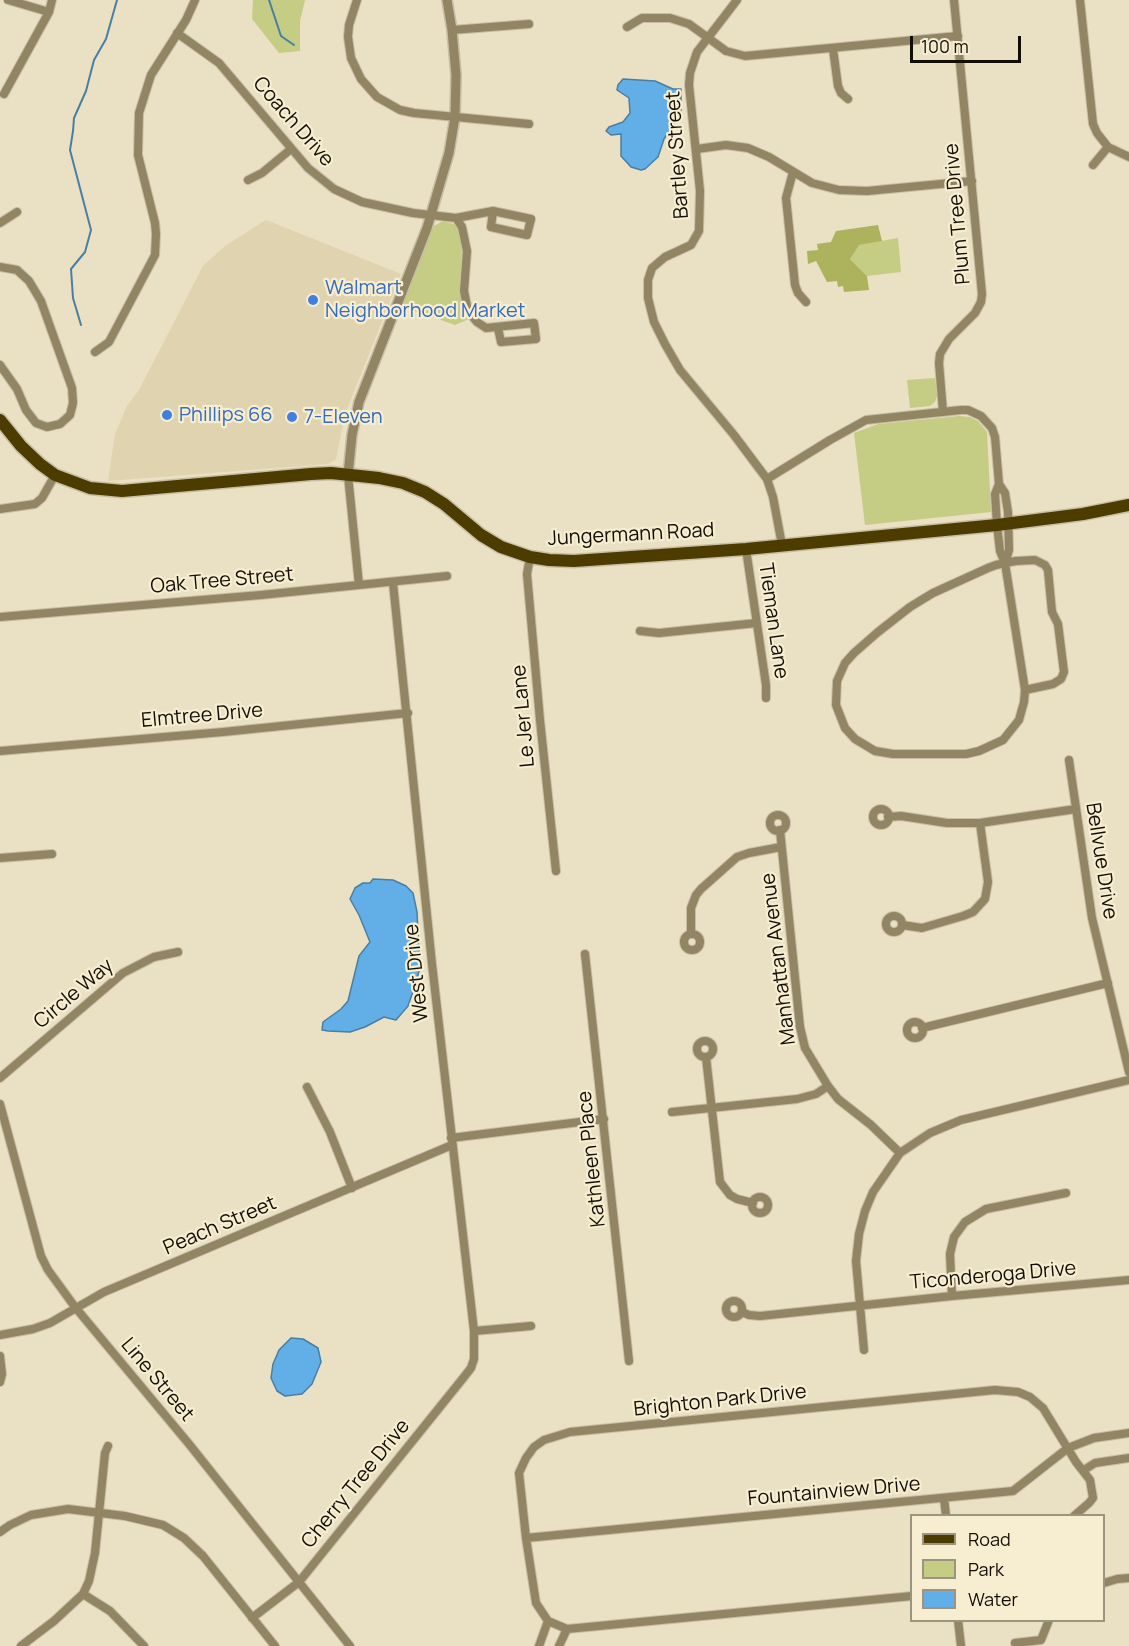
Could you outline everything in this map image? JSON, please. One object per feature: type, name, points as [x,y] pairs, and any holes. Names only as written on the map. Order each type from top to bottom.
[{"type":"main road","name":"Jungermann Road","points":[[0,420],[21,446],[40,464],[55,475],[90,488],[115,490],[311,474],[348,475],[403,483],[425,492],[444,504],[481,535],[501,547],[530,557],[574,561],[746,549],[1002,525],[1129,505]]},
{"type":"street","points":[[8,0],[49,12]]},
{"type":"street","points":[[4,94],[49,12],[52,0]]},
{"type":"street","points":[[95,352],[105,346],[113,335],[155,255],[156,234],[140,168],[137,129],[141,102],[151,75],[195,0]]},
{"type":"street","points":[[357,0],[349,25],[349,48],[356,68],[368,89],[377,97],[400,110],[414,113],[529,124]]},
{"type":"street","points":[[359,585],[348,475],[352,435],[359,402],[388,334],[432,215],[446,170],[455,117],[456,75],[447,0]]},
{"type":"street","name":"Bartley Street","points":[[737,0],[707,38],[693,61],[689,85],[696,148],[700,208],[699,231],[691,245],[665,257],[652,268],[648,280],[648,298],[654,322],[680,370],[767,479],[773,497],[782,545]]},
{"type":"street","name":"Plum Tree Drive","points":[[943,412],[940,354],[949,339],[975,313],[981,302],[982,294],[954,0]]},
{"type":"street","points":[[1080,0],[1093,124],[1108,147],[1129,157]]},
{"type":"street","points":[[627,27],[642,18],[670,18],[688,24],[726,51],[745,56],[958,36]]},
{"type":"street","points":[[452,30],[530,24]]},
{"type":"street","name":"Coach Drive","points":[[177,33],[219,63],[315,176],[348,197],[378,207],[456,218],[493,211]]},
{"type":"street","points":[[834,49],[838,86],[841,93],[848,99]]},
{"type":"street","points":[[696,148],[726,145],[748,148],[819,185],[851,191],[972,181]]},
{"type":"street","points":[[1093,165],[1108,147]]},
{"type":"street","points":[[248,180],[262,173],[291,149]]},
{"type":"street","points":[[793,172],[786,198],[795,285],[798,293],[806,302]]},
{"type":"street","points":[[493,211],[531,219],[527,235],[490,227],[493,211]]},
{"type":"street","points":[[0,223],[17,212]]},
{"type":"street","points":[[456,218],[462,227],[467,251],[464,291],[468,312],[486,328],[534,323],[536,339],[501,342],[498,328]]},
{"type":"street","points":[[0,267],[17,270],[29,281],[41,301],[72,388],[73,403],[70,415],[54,426],[47,427],[36,423],[0,365]]},
{"type":"street","points":[[767,479],[866,420],[968,410],[987,421],[995,437],[999,484],[995,494],[1002,525],[1000,551],[1005,563],[1024,690],[1024,702],[1019,720],[1003,740],[988,749],[966,754],[893,754],[875,751],[855,739],[845,728],[836,705],[835,693],[840,672],[854,652],[910,607],[933,593],[988,568],[1005,563],[1030,559],[1041,562],[1048,570],[1052,612],[1059,630],[1063,677],[1053,684],[1024,690]]},
{"type":"street","points":[[0,509],[35,504],[42,498],[55,475]]},
{"type":"street","name":"Tieman Lane","points":[[746,549],[766,698]]},
{"type":"street","name":"Le Jer Lane","points":[[530,557],[527,574],[556,871]]},
{"type":"street","name":"Oak Tree Street","points":[[0,617],[393,583],[447,576]]},
{"type":"street","name":"West Drive","points":[[393,583],[474,1331],[474,1359]]},
{"type":"street","points":[[640,631],[659,633],[757,623]]},
{"type":"street","name":"Elmtree Drive","points":[[0,751],[408,713]]},
{"type":"street","name":"Bellvue Drive","points":[[1069,760],[1092,918],[1129,1072]]},
{"type":"street","points":[[888,817],[901,816],[947,823],[980,823],[1076,809]]},
{"type":"street","points":[[902,925],[922,928],[963,916],[973,912],[985,899],[988,882],[980,823]]},
{"type":"street","name":"Manhattan Avenue","points":[[780,830],[802,1039],[808,1056],[845,1106],[871,1125],[900,1153]]},
{"type":"street","points":[[692,934],[691,908],[701,889],[731,861],[741,855],[781,847]]},
{"type":"street","points":[[0,858],[52,854]]},
{"type":"street","name":"Circle Way","points":[[0,1078],[119,975],[154,957],[178,951]]},
{"type":"street","name":"Kathleen Place","points":[[585,954],[629,1361]]},
{"type":"street","points":[[922,1028],[1108,983]]},
{"type":"street","points":[[706,1057],[720,1182],[730,1195],[753,1203]]},
{"type":"street","points":[[864,1350],[856,1261],[862,1222],[868,1201],[900,1153],[930,1133],[974,1116],[1129,1080]]},
{"type":"street","points":[[672,1112],[797,1099],[816,1094],[828,1086]]},
{"type":"street","points":[[307,1087],[330,1132],[352,1188]]},
{"type":"street","name":"Line Street","points":[[0,1104],[41,1256],[48,1270],[75,1307],[204,1462],[350,1646]]},
{"type":"street","name":"Peach Street","points":[[0,1335],[33,1329],[50,1323],[75,1307],[175,1262],[352,1188],[452,1141],[604,1119]]},
{"type":"street","points":[[952,1296],[950,1254],[954,1237],[965,1222],[987,1209],[1066,1193]]},
{"type":"street","name":"Ticonderoga Drive","points":[[742,1312],[760,1316],[1129,1280]]},
{"type":"street","points":[[474,1331],[531,1326]]},
{"type":"street","points":[[0,1356],[2,1374],[0,1382]]},
{"type":"street","name":"Cherry Tree Drive","points":[[252,1618],[299,1582],[464,1377],[474,1359]]},
{"type":"street","name":"Brighton Park Drive","points":[[549,1621],[536,1604],[519,1473],[534,1447],[544,1440],[570,1432],[994,1390],[1018,1392],[1030,1397],[1043,1408],[1093,1486],[1093,1498],[1075,1514]]},
{"type":"street","name":"Fountainview Drive","points":[[526,1538],[1012,1491],[1068,1448],[1094,1438],[1129,1433]]},
{"type":"street","points":[[21,1646],[82,1594],[89,1581],[100,1512],[105,1454],[108,1446]]},
{"type":"street","points":[[1084,1470],[1095,1463],[1129,1458]]},
{"type":"street","points":[[944,1498],[946,1514]]},
{"type":"street","points":[[0,1532],[32,1515],[68,1509],[100,1512],[150,1521],[163,1526],[184,1538],[203,1556],[275,1646]]},
{"type":"street","points":[[1105,1583],[1129,1578]]},
{"type":"street","points":[[82,1594],[111,1611],[144,1646]]},
{"type":"street","points":[[539,1646],[549,1621],[567,1629],[910,1596]]},
{"type":"street","points":[[958,1622],[961,1646]]},
{"type":"street","points":[[1015,1643],[1041,1640],[1048,1622]]},
{"type":"street","points":[[559,1646],[567,1629]]},
{"type":"shaded area","points":[[266,220],[401,274],[345,414],[336,459],[328,464],[108,481],[115,434],[127,406],[139,390],[203,266],[225,246]]},
{"type":"green space","points":[[253,0],[305,0],[300,21],[300,51],[279,53],[252,19]]},
{"type":"green space","points":[[443,221],[457,225],[462,240],[461,295],[469,319],[455,325],[401,306],[434,226]]},
{"type":"green space","points":[[878,225],[882,241],[859,245],[850,259],[867,276],[869,290],[844,292],[843,286],[838,287],[837,281],[827,282],[816,261],[808,264],[807,251],[818,250],[817,244],[831,242],[836,231]]},
{"type":"green space","points":[[898,238],[901,272],[867,276],[850,259],[858,245]]},
{"type":"green space","points":[[935,378],[937,396],[935,402],[930,406],[910,408],[907,380]]},
{"type":"green space","points":[[959,416],[970,417],[978,421],[987,432],[991,512],[865,525],[854,433],[878,424]]},
{"type":"water","points":[[623,79],[655,81],[673,89],[681,89],[679,116],[664,139],[658,157],[641,170],[631,167],[621,156],[621,134],[611,135],[606,131],[609,127],[623,122],[630,113],[629,98],[617,90]]},
{"type":"water","points":[[373,879],[393,880],[406,886],[413,893],[417,912],[419,953],[416,983],[408,1006],[396,1020],[384,1017],[350,1032],[322,1030],[323,1022],[348,1001],[359,956],[370,942],[350,899],[355,888],[363,883],[370,883]]},
{"type":"water","points":[[291,1338],[303,1339],[318,1348],[321,1362],[312,1384],[302,1394],[285,1396],[277,1391],[271,1378],[273,1364],[279,1350]]},
{"type":"waterway","points":[[81,325],[73,298],[71,269],[85,252],[91,230],[70,150],[74,118],[86,91],[94,60],[106,39],[117,0]]},
{"type":"waterway","points":[[269,0],[281,36],[294,45]]},
{"type":"place","name":"Walmart Neighborhood Market","points":[[313,300]]},
{"type":"place","name":"Phillips 66","points":[[167,415]]},
{"type":"place","name":"7-Eleven","points":[[292,417]]}]
